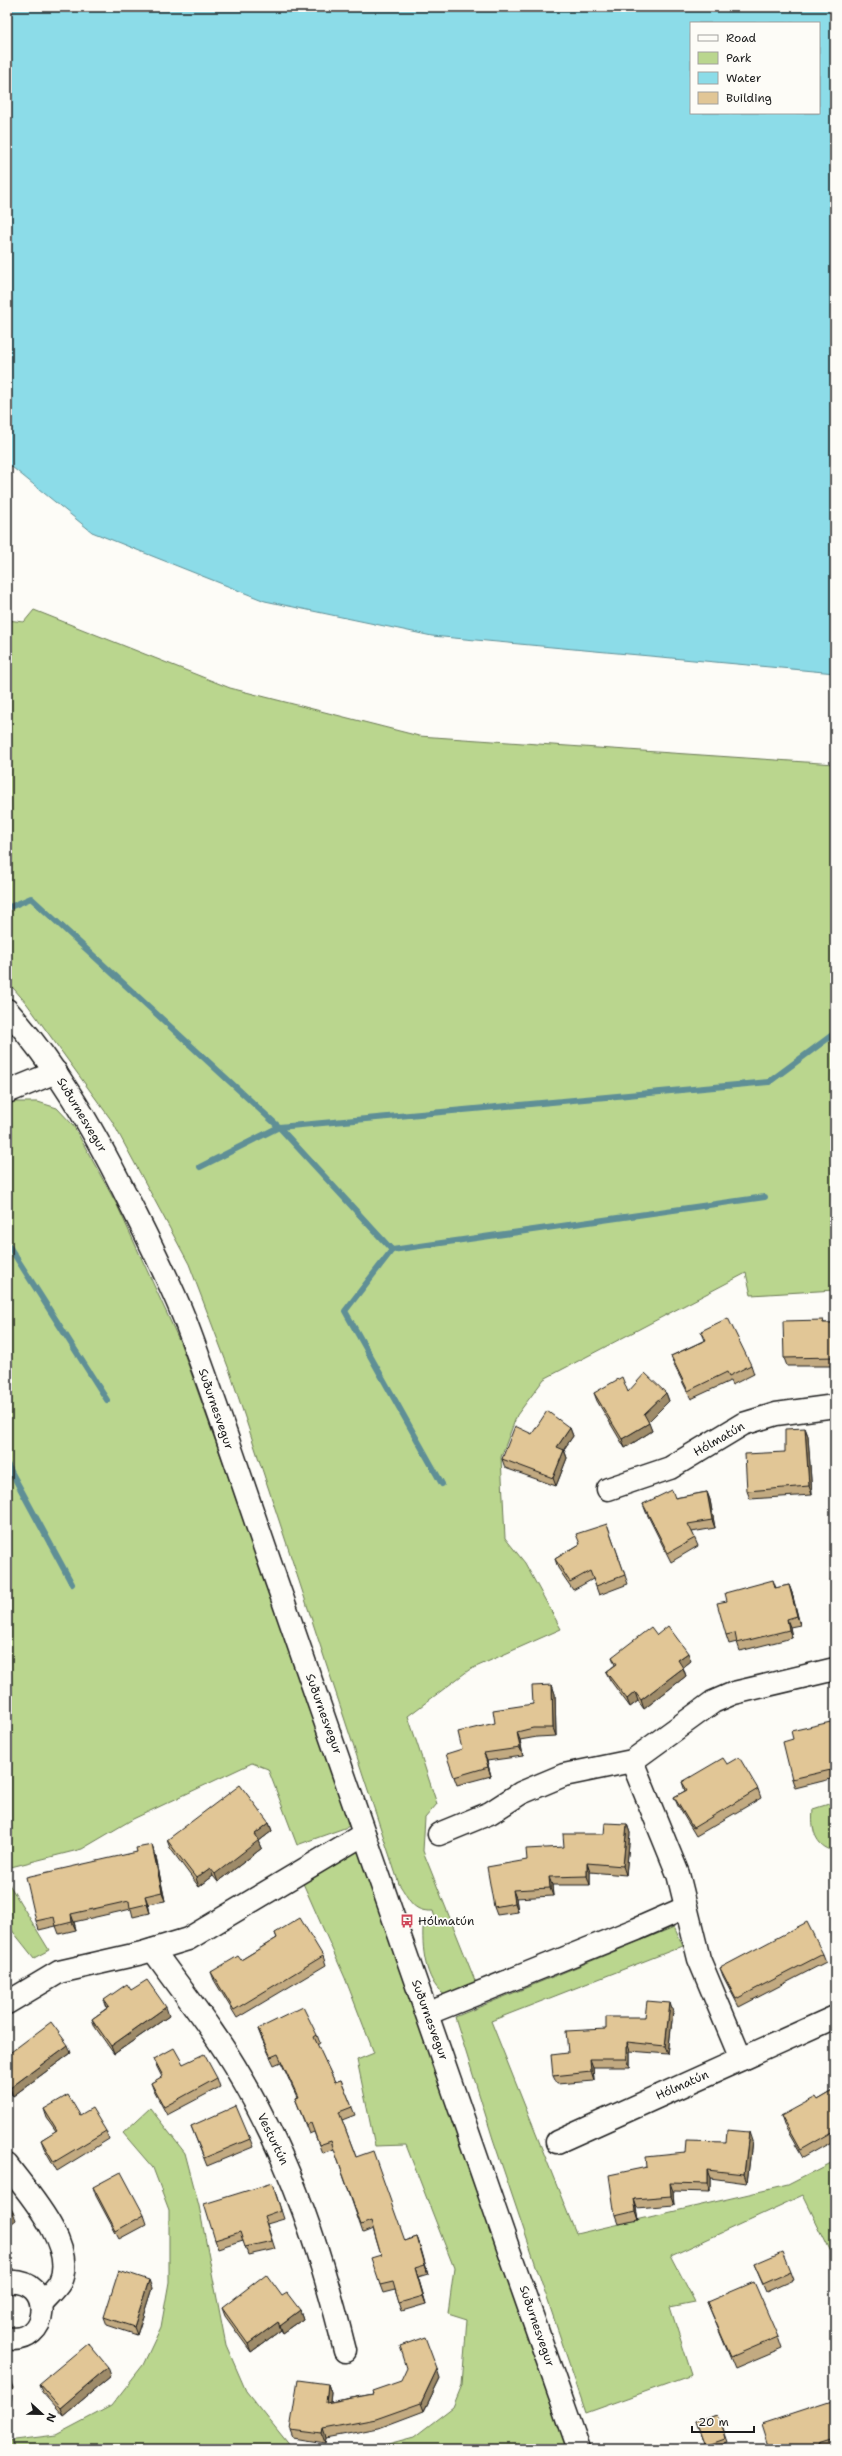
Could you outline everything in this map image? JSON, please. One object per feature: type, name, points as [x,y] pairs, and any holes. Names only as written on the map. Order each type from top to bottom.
[{"type":"street","name":"Suðurnesvegur","points":[[7,1010],[56,1072],[81,1110],[151,1244],[184,1319],[340,1758],[364,1834],[429,2013],[578,2449]]},
{"type":"street","points":[[7,1092],[56,1072]]},
{"type":"street","name":"Hólmatún","points":[[608,1490],[670,1468],[743,1424],[776,1414],[835,1406]]},
{"type":"street","points":[[439,1834],[490,1813],[521,1793],[564,1775],[632,1760],[713,1702],[734,1693],[835,1669]]},
{"type":"street","points":[[632,1760],[678,1874],[685,1908],[699,1959],[741,2059]]},
{"type":"street","points":[[7,2003],[59,1972],[153,1950],[188,1939],[364,1834]]},
{"type":"street","points":[[429,2013],[637,1929],[685,1908]]},
{"type":"street","name":"Vesturtún","points":[[153,1950],[241,2077],[281,2155],[311,2229],[334,2305],[345,2351]]},
{"type":"street","name":"Hólmatún","points":[[557,2142],[835,2016]]},
{"type":"street","points":[[7,2165],[51,2225],[61,2250],[64,2266],[60,2282],[42,2303]]},
{"type":"street","points":[[7,2282],[25,2283],[33,2288],[42,2303],[41,2321],[36,2329],[20,2338],[7,2338]]},
{"type":"green space","points":[[34,610],[230,688],[419,736],[835,764],[835,1290],[751,1295],[746,1273],[544,1379],[517,1415],[501,1457],[505,1538],[525,1563],[561,1629],[469,1670],[408,1716],[437,1804],[425,1818],[423,1851],[476,1983],[448,1997],[435,1985],[430,1976],[423,1947],[423,1928],[437,1924],[433,1911],[420,1909],[412,1904],[399,1884],[230,1372],[189,1264],[112,1121],[27,1004],[7,981],[7,671],[10,665],[7,663],[7,620],[24,622]]},
{"type":"green space","points":[[7,1102],[38,1102],[57,1108],[73,1125],[117,1205],[180,1342],[353,1825],[297,1845],[268,1769],[252,1763],[133,1819],[82,1849],[7,1868]]},
{"type":"green space","points":[[835,1802],[835,1851],[828,1849],[818,1841],[815,1835],[813,1823],[813,1809]]},
{"type":"green space","points":[[358,1851],[445,2099],[572,2449],[538,2449],[537,2446],[529,2449],[369,2449],[414,2437],[453,2407],[462,2385],[467,2319],[448,2313],[454,2268],[406,2145],[375,2146],[357,2060],[374,2053],[345,1978],[302,1881]]},
{"type":"green space","points":[[7,1881],[49,1950],[34,1958],[7,1924]]},
{"type":"green space","points":[[674,1927],[683,1946],[491,2021],[576,2234],[788,2185],[835,2161],[835,2260],[803,2195],[671,2256],[695,2302],[670,2307],[692,2375],[586,2413],[493,2139],[455,2017]]},
{"type":"green space","points":[[150,2108],[185,2153],[199,2206],[226,2345],[246,2391],[291,2447],[316,2449],[7,2449],[7,2441],[56,2435],[111,2406],[143,2365],[161,2327],[169,2282],[169,2210],[153,2168],[123,2133]]},
{"type":"water","points":[[7,7],[835,7],[835,673],[432,636],[265,601],[92,532],[7,463]]},
{"type":"building","points":[[728,1318],[751,1365],[729,1376],[727,1372],[688,1391],[671,1356],[706,1340],[701,1331]]},
{"type":"building","points":[[823,1320],[823,1323],[835,1323],[835,1357],[784,1358],[783,1321]]},
{"type":"building","points":[[645,1373],[666,1393],[644,1414],[649,1423],[622,1439],[594,1393],[622,1377],[628,1392]]},
{"type":"building","points":[[547,1411],[570,1428],[557,1447],[564,1450],[553,1478],[502,1459],[515,1426],[532,1434]]},
{"type":"building","points":[[805,1428],[809,1486],[747,1491],[745,1454],[785,1452],[785,1429]]},
{"type":"building","points":[[672,1490],[675,1498],[707,1492],[712,1520],[688,1524],[695,1538],[668,1553],[643,1504]]},
{"type":"building","points":[[607,1524],[625,1575],[596,1586],[590,1571],[570,1582],[555,1559],[580,1544],[576,1534]]},
{"type":"building","points":[[835,1577],[835,1587],[831,1579]]},
{"type":"building","points":[[773,1580],[775,1588],[789,1585],[797,1616],[787,1619],[789,1630],[737,1643],[735,1633],[726,1635],[717,1603],[727,1601],[725,1593]]},
{"type":"building","points":[[668,1626],[688,1653],[678,1660],[683,1668],[641,1700],[635,1692],[627,1699],[606,1672],[617,1664],[612,1657],[651,1627],[657,1635]]},
{"type":"building","points":[[552,1685],[553,1728],[533,1728],[517,1732],[520,1748],[484,1753],[488,1767],[454,1777],[446,1754],[462,1749],[458,1732],[495,1723],[493,1710],[533,1704],[532,1686]]},
{"type":"building","points":[[835,1721],[835,1769],[792,1779],[783,1742],[793,1739],[791,1731]]},
{"type":"building","points":[[739,1757],[758,1789],[693,1828],[674,1797],[687,1790],[682,1782],[723,1758],[727,1764]]},
{"type":"building","points":[[240,1785],[269,1823],[255,1834],[259,1840],[215,1874],[210,1868],[196,1878],[167,1840]]},
{"type":"building","points":[[605,1823],[627,1824],[623,1866],[587,1863],[587,1876],[549,1877],[550,1888],[513,1890],[515,1903],[494,1907],[487,1867],[527,1860],[526,1849],[564,1847],[563,1834],[604,1834]]},
{"type":"building","points":[[152,1845],[162,1892],[145,1896],[147,1904],[130,1908],[129,1901],[71,1914],[72,1922],[56,1926],[54,1917],[36,1921],[26,1877],[137,1852],[136,1848]]},
{"type":"building","points":[[300,1918],[323,1956],[234,2010],[211,1972],[238,1956],[241,1960],[277,1938],[275,1933]]},
{"type":"building","points":[[807,1922],[823,1954],[736,1999],[720,1968]]},
{"type":"building","points":[[147,1980],[166,2007],[111,2046],[92,2019],[109,2007],[104,2000],[127,1984],[131,1990]]},
{"type":"building","points":[[647,2001],[670,2003],[665,2046],[627,2042],[627,2059],[590,2059],[591,2072],[553,2076],[551,2055],[568,2053],[566,2031],[606,2029],[606,2017],[645,2017]]},
{"type":"building","points":[[303,2007],[317,2035],[314,2037],[335,2082],[341,2080],[352,2107],[339,2112],[356,2157],[373,2151],[405,2241],[417,2237],[425,2265],[415,2268],[423,2296],[399,2303],[393,2282],[380,2285],[371,2258],[381,2255],[371,2221],[361,2225],[331,2141],[319,2145],[311,2123],[306,2125],[295,2098],[298,2097],[278,2054],[271,2057],[258,2029]]},
{"type":"building","points":[[51,2022],[68,2045],[10,2088],[7,2085],[7,2055]]},
{"type":"building","points":[[174,2048],[183,2064],[204,2054],[217,2078],[164,2107],[151,2083],[163,2076],[154,2059]]},
{"type":"building","points":[[835,2090],[835,2130],[800,2150],[781,2116],[816,2097],[818,2100]]},
{"type":"building","points":[[68,2095],[80,2115],[92,2108],[106,2131],[54,2162],[41,2140],[57,2130],[44,2109]]},
{"type":"building","points":[[236,2106],[250,2139],[204,2158],[191,2126]]},
{"type":"building","points":[[727,2130],[749,2132],[744,2174],[707,2170],[707,2184],[670,2183],[671,2196],[634,2199],[636,2211],[615,2216],[609,2175],[647,2167],[646,2157],[685,2153],[686,2141],[726,2142]]},
{"type":"building","points":[[121,2172],[144,2215],[116,2231],[93,2187]]},
{"type":"building","points":[[272,2183],[281,2210],[264,2216],[272,2241],[245,2247],[240,2232],[215,2240],[204,2204]]},
{"type":"building","points":[[7,2202],[13,2212],[7,2217]]},
{"type":"building","points":[[782,2252],[790,2272],[763,2284],[754,2264]]},
{"type":"building","points":[[119,2270],[149,2280],[134,2327],[104,2317]]},
{"type":"building","points":[[266,2274],[282,2296],[287,2293],[300,2310],[280,2325],[278,2322],[248,2344],[222,2308]]},
{"type":"building","points":[[754,2282],[778,2337],[731,2357],[707,2302]]},
{"type":"building","points":[[425,2337],[437,2369],[421,2403],[376,2419],[323,2429],[322,2434],[290,2430],[298,2380],[328,2384],[326,2403],[373,2394],[372,2391],[401,2381],[407,2368],[400,2346]]},
{"type":"building","points":[[88,2343],[108,2367],[60,2408],[39,2384]]},
{"type":"building","points":[[7,2379],[10,2380],[7,2395]]},
{"type":"building","points":[[835,2400],[835,2439],[819,2444],[821,2449],[770,2449],[762,2424]]},
{"type":"building","points":[[717,2415],[725,2439],[705,2446],[696,2422]]},
{"type":"building","points":[[709,2446],[710,2449],[700,2449]]},
{"type":"waterway","points":[[7,905],[10,907],[31,898],[279,1127],[392,1250],[765,1197]]},
{"type":"waterway","points":[[200,1167],[279,1127],[769,1082],[835,1033]]},
{"type":"waterway","points":[[7,1243],[107,1400]]},
{"type":"waterway","points":[[392,1250],[345,1311],[442,1484]]},
{"type":"waterway","points":[[7,1464],[72,1584]]},
{"type":"place","name":"Hólmatún","points":[[407,1921]]}]
